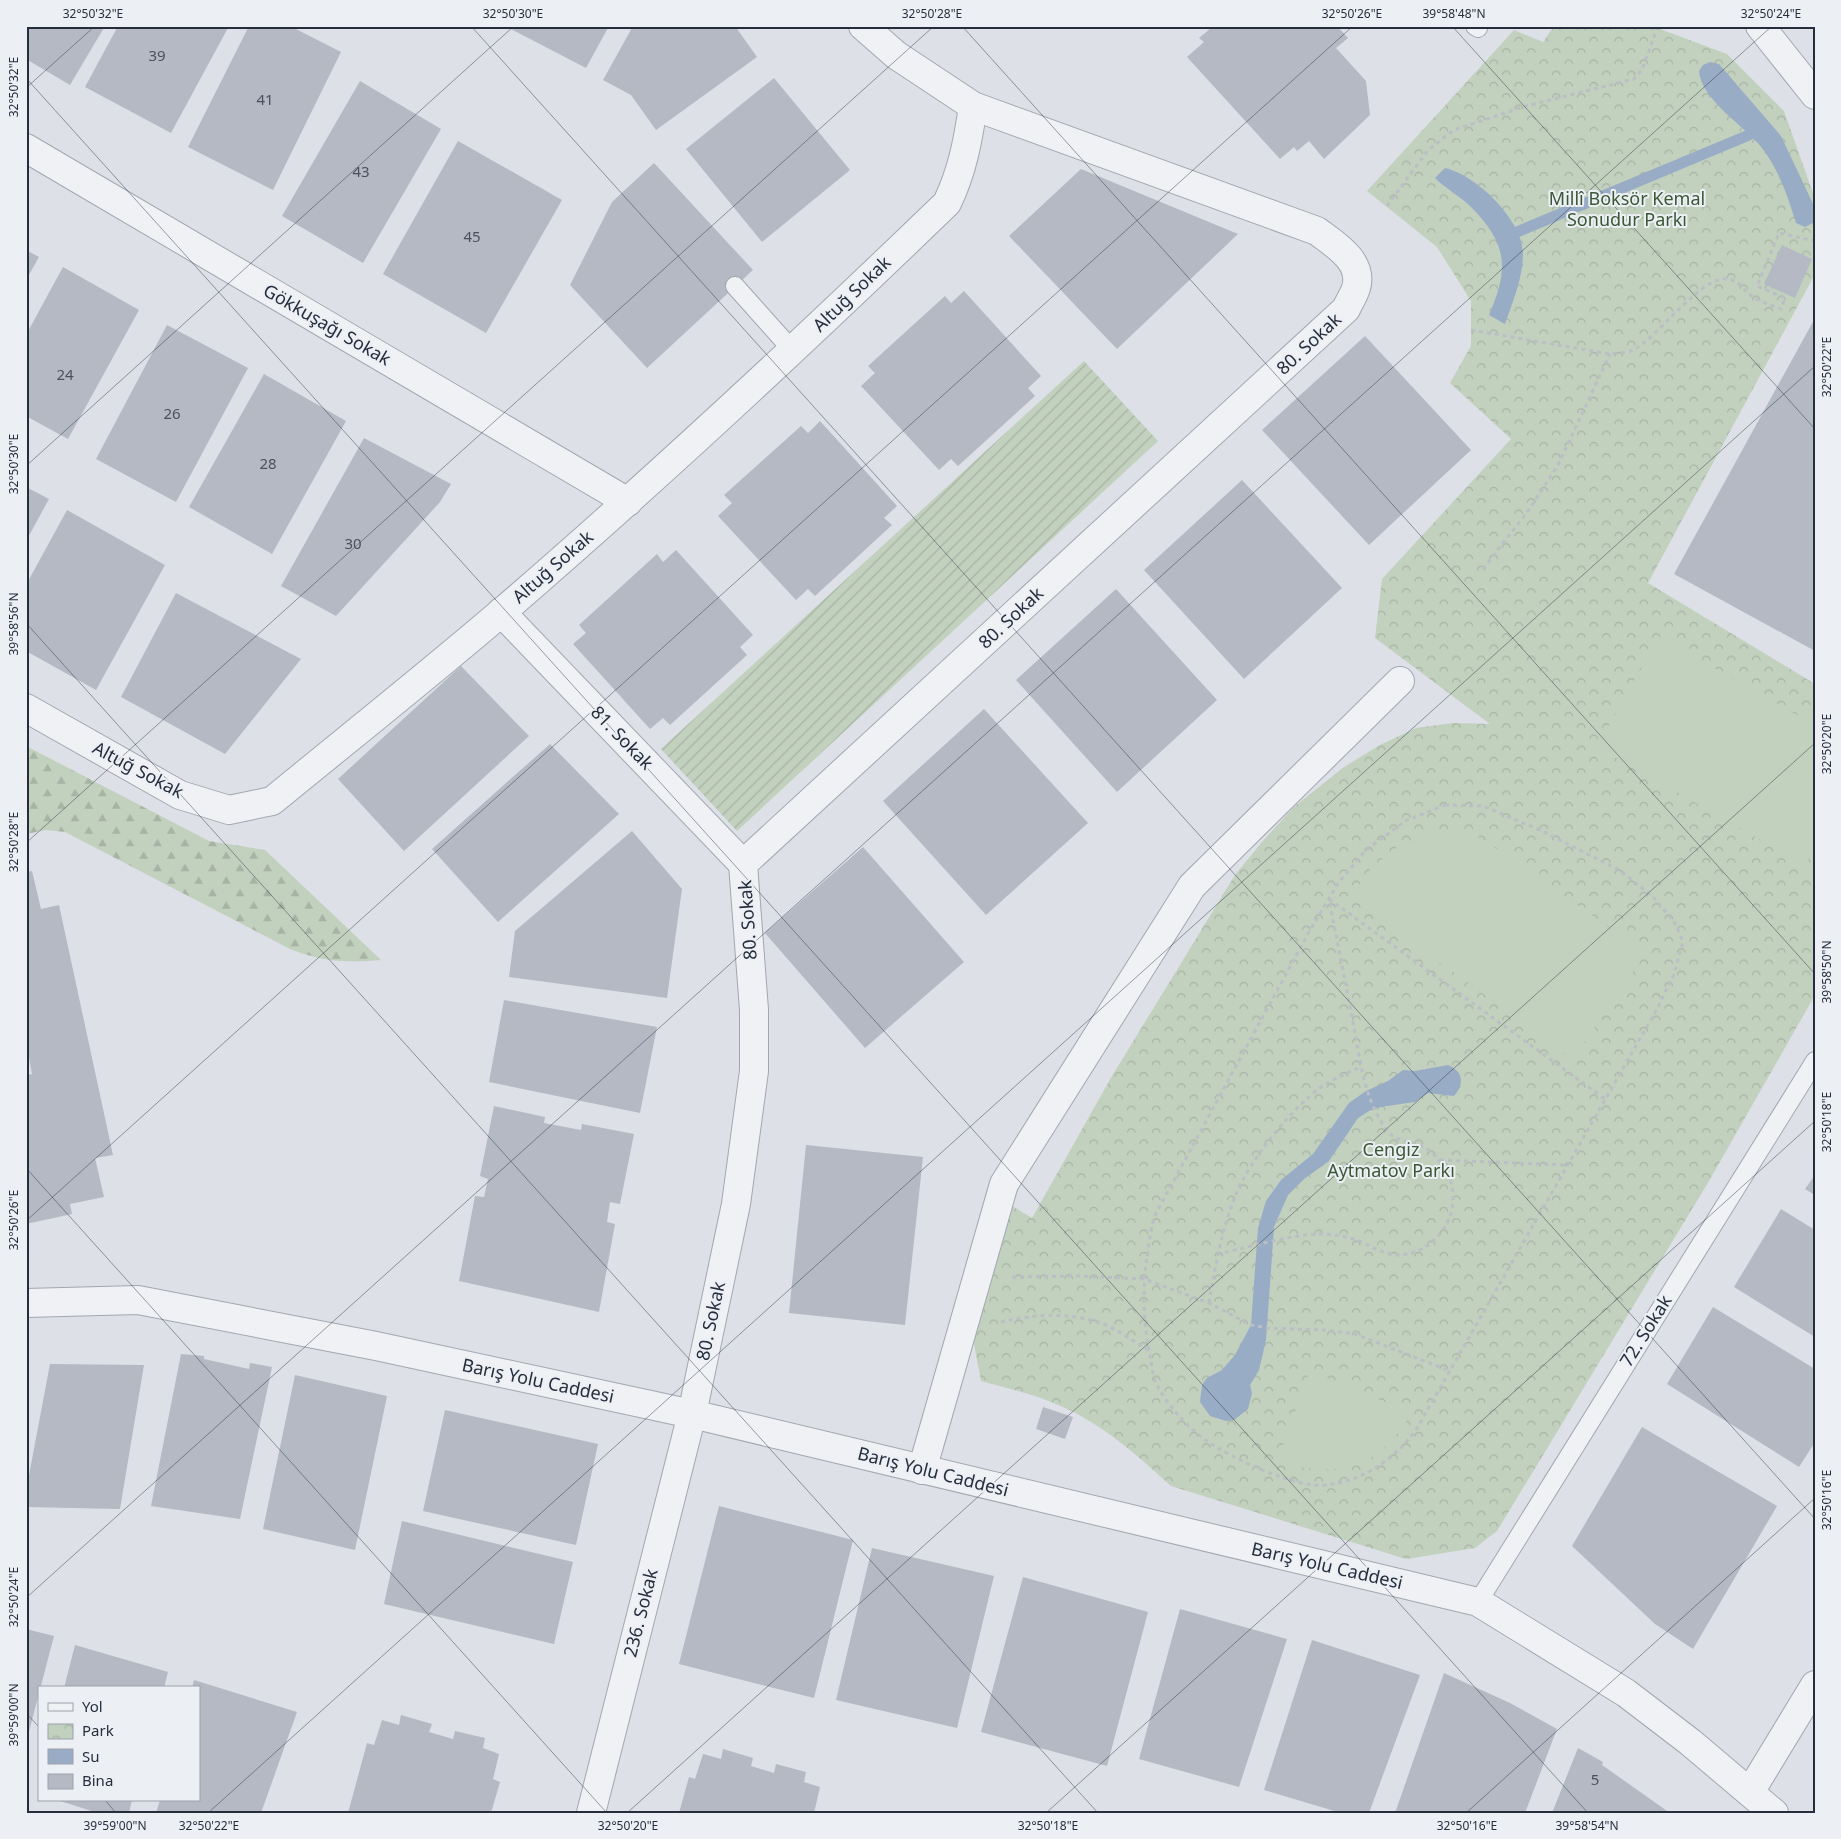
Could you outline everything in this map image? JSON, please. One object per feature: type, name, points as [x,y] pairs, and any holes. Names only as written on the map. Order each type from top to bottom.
[{"type":"street","name":"80. Sokak","points":[[692,1414],[736,1204],[754,1071],[754,1010],[743,864],[1346,310],[1357,286],[1355,265],[1343,250],[1317,231],[973,106],[896,55],[863,26]]},
{"type":"street","points":[[1760,26],[1815,96]]},
{"type":"street","name":"Altuğ Sokak","points":[[26,708],[180,795],[229,810],[272,801],[502,612],[628,502],[793,351],[947,204],[958,179],[967,148],[973,106]]},
{"type":"street","name":"Gökkuşağı Sokak","points":[[26,148],[628,502]]},
{"type":"street","name":"81. Sokak","points":[[502,612],[743,864]]},
{"type":"street","points":[[922,1470],[1004,1184],[1192,886],[1400,681]]},
{"type":"street","name":"Barış Yolu Caddesi","points":[[26,1303],[138,1300],[376,1346],[692,1414],[1478,1602],[1626,1693],[1774,1813]]},
{"type":"street","name":"236. Sokak","points":[[591,1813],[692,1414]]},
{"type":"street","points":[[1750,1792],[1815,1685]]},
{"type":"lane","points":[[735,286],[793,351]]},
{"type":"lane","name":"72. Sokak","points":[[1478,1602],[1815,1061]]},
{"type":"path","points":[[1387,206],[1428,150],[1454,130],[1526,106],[1634,79],[1642,70],[1658,26]]},
{"type":"path","points":[[1471,330],[1610,354],[1632,350],[1652,336],[1711,282],[1728,279],[1739,284],[1752,296],[1781,309],[1785,298],[1757,286],[1779,233],[1815,241]]},
{"type":"path","points":[[1483,570],[1528,511],[1558,465],[1610,354]]},
{"type":"path","points":[[1445,805],[1483,806],[1540,830],[1621,871],[1653,897],[1675,923],[1683,942],[1674,974],[1605,1099],[1416,1430],[1402,1449],[1381,1465],[1354,1479],[1324,1486],[1294,1481],[1252,1466],[1207,1441],[1172,1408],[1156,1384],[1143,1306],[1144,1279],[1154,1217],[1339,882],[1365,851],[1405,821],[1445,805]]},
{"type":"path","points":[[1217,1254],[1317,1234],[1337,1235],[1359,1241],[1374,1250],[1392,1255],[1412,1253],[1429,1245],[1443,1232],[1451,1214],[1453,1195],[1449,1176],[1440,1160],[1426,1148],[1393,1138],[1374,1109],[1366,1091],[1329,899]]},
{"type":"path","points":[[1329,899],[1605,1099]]},
{"type":"path","points":[[1209,1304],[1217,1254],[1234,1197],[1262,1150],[1291,1113],[1317,1091],[1361,1066]]},
{"type":"path","points":[[1440,1160],[1567,1165]]},
{"type":"path","points":[[977,1279],[1081,1276],[1144,1279],[1209,1304],[1251,1325],[1267,1328],[1323,1330],[1355,1334],[1450,1371]]},
{"type":"path","points":[[962,1333],[974,1327],[1020,1317],[1058,1314],[1102,1324],[1149,1350]]},
{"type":"green space","name":"Cengiz Aytmatov Parkı","points":[[1554,26],[1652,26],[1727,54],[1784,111],[1815,199],[1815,274],[1648,583],[1815,684],[1815,995],[1709,1181],[1497,1531],[1475,1548],[1406,1559],[1171,1486],[1121,1443],[1080,1415],[1044,1399],[981,1381],[974,1344],[973,1327],[1009,1204],[1032,1218],[1112,1076],[1235,875],[1262,842],[1294,807],[1344,767],[1380,745],[1416,728],[1453,723],[1490,724],[1375,638],[1382,579],[1511,439],[1450,383],[1471,346],[1471,301],[1437,247],[1367,191],[1514,30],[1543,42]]},
{"type":"green space","points":[[1084,361],[1158,441],[737,831],[661,749]]},
{"type":"green space","points":[[1659,637],[1815,725],[1815,848],[1805,865],[1597,747]]},
{"type":"green space","points":[[26,746],[209,841],[265,850],[381,960],[324,959],[290,949],[65,832],[46,830],[26,834]]},
{"type":"green space","points":[[1461,833],[1481,838],[1646,953],[1573,1059],[1350,897],[1373,866],[1398,847],[1429,835]]},
{"type":"green space","points":[[1310,1371],[1412,1413],[1388,1445],[1376,1455],[1358,1464],[1335,1469],[1311,1469],[1277,1461]]},
{"type":"water","points":[[1710,62],[1719,64],[1781,136],[1815,208],[1815,222],[1805,227],[1796,223],[1790,203],[1768,156],[1707,92],[1699,71],[1703,65]]},
{"type":"water","points":[[1445,168],[1470,179],[1495,200],[1515,226],[1521,240],[1523,262],[1517,289],[1505,324],[1489,315],[1500,284],[1502,270],[1498,245],[1483,220],[1471,207],[1435,178]]},
{"type":"water","points":[[1448,1065],[1457,1071],[1461,1078],[1460,1087],[1454,1096],[1428,1093],[1415,1102],[1380,1107],[1369,1111],[1358,1118],[1329,1161],[1304,1179],[1288,1195],[1274,1227],[1266,1340],[1259,1370],[1250,1385],[1252,1393],[1248,1409],[1234,1420],[1226,1421],[1210,1416],[1200,1402],[1202,1385],[1207,1378],[1222,1370],[1235,1355],[1251,1325],[1258,1228],[1266,1201],[1281,1180],[1313,1154],[1349,1103],[1366,1091],[1388,1081],[1403,1070],[1415,1071]]},
{"type":"building","points":[[26,26],[105,26],[70,85],[26,59]]},
{"type":"building","points":[[118,26],[229,26],[171,133],[85,87]]},
{"type":"building","points":[[249,26],[290,26],[341,52],[273,190],[188,147]]},
{"type":"building","points":[[505,26],[609,26],[586,68]]},
{"type":"building","points":[[633,26],[735,26],[757,57],[656,130],[631,95],[603,80]]},
{"type":"building","points":[[1208,26],[1337,26],[1348,38],[1336,48],[1366,81],[1370,115],[1324,159],[1309,141],[1297,151],[1294,147],[1280,159],[1187,57],[1204,42],[1199,38],[1211,28]]},
{"type":"building","points":[[774,78],[850,170],[762,242],[686,149]]},
{"type":"building","points":[[360,81],[441,129],[363,263],[282,216]]},
{"type":"building","points":[[458,141],[562,200],[486,333],[383,274]]},
{"type":"building","points":[[654,163],[753,270],[647,368],[570,285],[612,202]]},
{"type":"building","points":[[1081,169],[1238,234],[1117,349],[1009,236]]},
{"type":"building","points":[[1782,245],[1812,259],[1795,298],[1764,284]]},
{"type":"building","points":[[26,250],[39,257],[26,280]]},
{"type":"building","points":[[63,267],[139,310],[68,439],[26,416],[26,335]]},
{"type":"building","points":[[964,291],[1041,376],[1028,388],[1035,396],[958,466],[951,459],[939,470],[861,386],[875,373],[868,366],[945,296],[951,303]]},
{"type":"building","points":[[1815,318],[1815,651],[1674,574]]},
{"type":"building","points":[[167,325],[248,368],[176,502],[96,459]]},
{"type":"building","points":[[1365,336],[1471,450],[1369,545],[1262,430]]},
{"type":"building","points":[[264,374],[346,421],[272,554],[189,507]]},
{"type":"building","points":[[820,421],[897,506],[884,518],[892,525],[815,596],[808,589],[796,600],[718,516],[732,503],[724,495],[801,426],[808,433]]},
{"type":"building","points":[[364,438],[451,484],[440,502],[336,616],[281,586]]},
{"type":"building","points":[[1242,480],[1342,588],[1244,679],[1144,570]]},
{"type":"building","points":[[26,487],[49,499],[26,541]]},
{"type":"building","points":[[67,510],[165,565],[96,690],[26,651],[26,585]]},
{"type":"building","points":[[676,550],[753,635],[740,647],[747,655],[670,725],[663,718],[650,729],[573,644],[586,633],[579,625],[657,554],[663,562]]},
{"type":"building","points":[[1116,589],[1217,700],[1117,792],[1016,680]]},
{"type":"building","points":[[176,593],[301,659],[225,754],[121,697]]},
{"type":"building","points":[[461,666],[529,736],[404,851],[338,779]]},
{"type":"building","points":[[984,709],[1088,823],[986,915],[883,801]]},
{"type":"building","points":[[550,744],[619,814],[498,922],[432,849]]},
{"type":"building","points":[[632,831],[682,889],[667,998],[509,977],[515,931]]},
{"type":"building","points":[[863,847],[964,962],[865,1048],[765,933]]},
{"type":"building","points":[[32,871],[41,909],[59,905],[113,1155],[95,1158],[104,1197],[70,1204],[72,1214],[26,1224],[26,1075],[32,1074],[26,1042],[26,872]]},
{"type":"building","points":[[504,1000],[657,1027],[640,1113],[489,1082]]},
{"type":"building","points":[[494,1106],[545,1117],[544,1123],[581,1130],[582,1124],[634,1134],[620,1204],[610,1202],[607,1222],[615,1224],[599,1312],[459,1281],[475,1196],[484,1197],[488,1179],[480,1176]]},
{"type":"building","points":[[806,1145],[923,1157],[905,1325],[789,1313]]},
{"type":"building","points":[[1815,1175],[1815,1195],[1805,1189]]},
{"type":"building","points":[[1781,1209],[1815,1230],[1815,1337],[1734,1287]]},
{"type":"building","points":[[1713,1307],[1815,1369],[1815,1442],[1799,1467],[1667,1384]]},
{"type":"building","points":[[181,1354],[204,1356],[204,1359],[249,1369],[250,1363],[272,1367],[240,1519],[151,1506]]},
{"type":"building","points":[[50,1364],[144,1365],[120,1509],[26,1507],[26,1491]]},
{"type":"building","points":[[295,1375],[387,1396],[355,1550],[263,1529]]},
{"type":"building","points":[[1043,1407],[1073,1417],[1065,1439],[1036,1429]]},
{"type":"building","points":[[445,1410],[598,1444],[576,1545],[423,1511]]},
{"type":"building","points":[[1642,1427],[1777,1506],[1693,1649],[1655,1624],[1572,1546]]},
{"type":"building","points":[[719,1506],[853,1540],[814,1698],[679,1664]]},
{"type":"building","points":[[402,1521],[573,1562],[554,1644],[384,1604]]},
{"type":"building","points":[[872,1548],[994,1576],[957,1728],[836,1700]]},
{"type":"building","points":[[1023,1577],[1148,1612],[1107,1766],[981,1732]]},
{"type":"building","points":[[1180,1609],[1287,1639],[1239,1787],[1139,1759]]},
{"type":"building","points":[[26,1629],[54,1636],[41,1686],[38,1686],[38,1697],[26,1739]]},
{"type":"building","points":[[1312,1640],[1420,1675],[1369,1813],[1341,1813],[1264,1790]]},
{"type":"building","points":[[75,1645],[168,1672],[164,1686],[65,1686]]},
{"type":"building","points":[[1444,1673],[1510,1703],[1557,1729],[1525,1813],[1395,1813]]},
{"type":"building","points":[[194,1680],[297,1712],[261,1813],[156,1813],[159,1802],[200,1802],[200,1686],[192,1686]]},
{"type":"building","points":[[401,1715],[432,1724],[429,1732],[453,1739],[455,1731],[485,1738],[483,1748],[499,1754],[493,1779],[500,1782],[491,1813],[348,1813],[367,1743],[374,1745],[382,1720],[399,1725]]},
{"type":"building","points":[[1578,1748],[1603,1762],[1602,1765],[1670,1813],[1552,1813]]},
{"type":"building","points":[[723,1749],[753,1758],[751,1766],[774,1773],[776,1764],[806,1772],[804,1782],[820,1787],[814,1813],[679,1813],[689,1777],[695,1779],[703,1754],[721,1759]]},
{"type":"building","points":[[63,1802],[132,1802],[129,1813],[98,1813]]},
{"type":"waterway","points":[[1517,232],[1749,135]]},
{"type":"park label","name":"Millî Boksör Kemal Sonudur Parkı","points":[[1627,209]]}]
